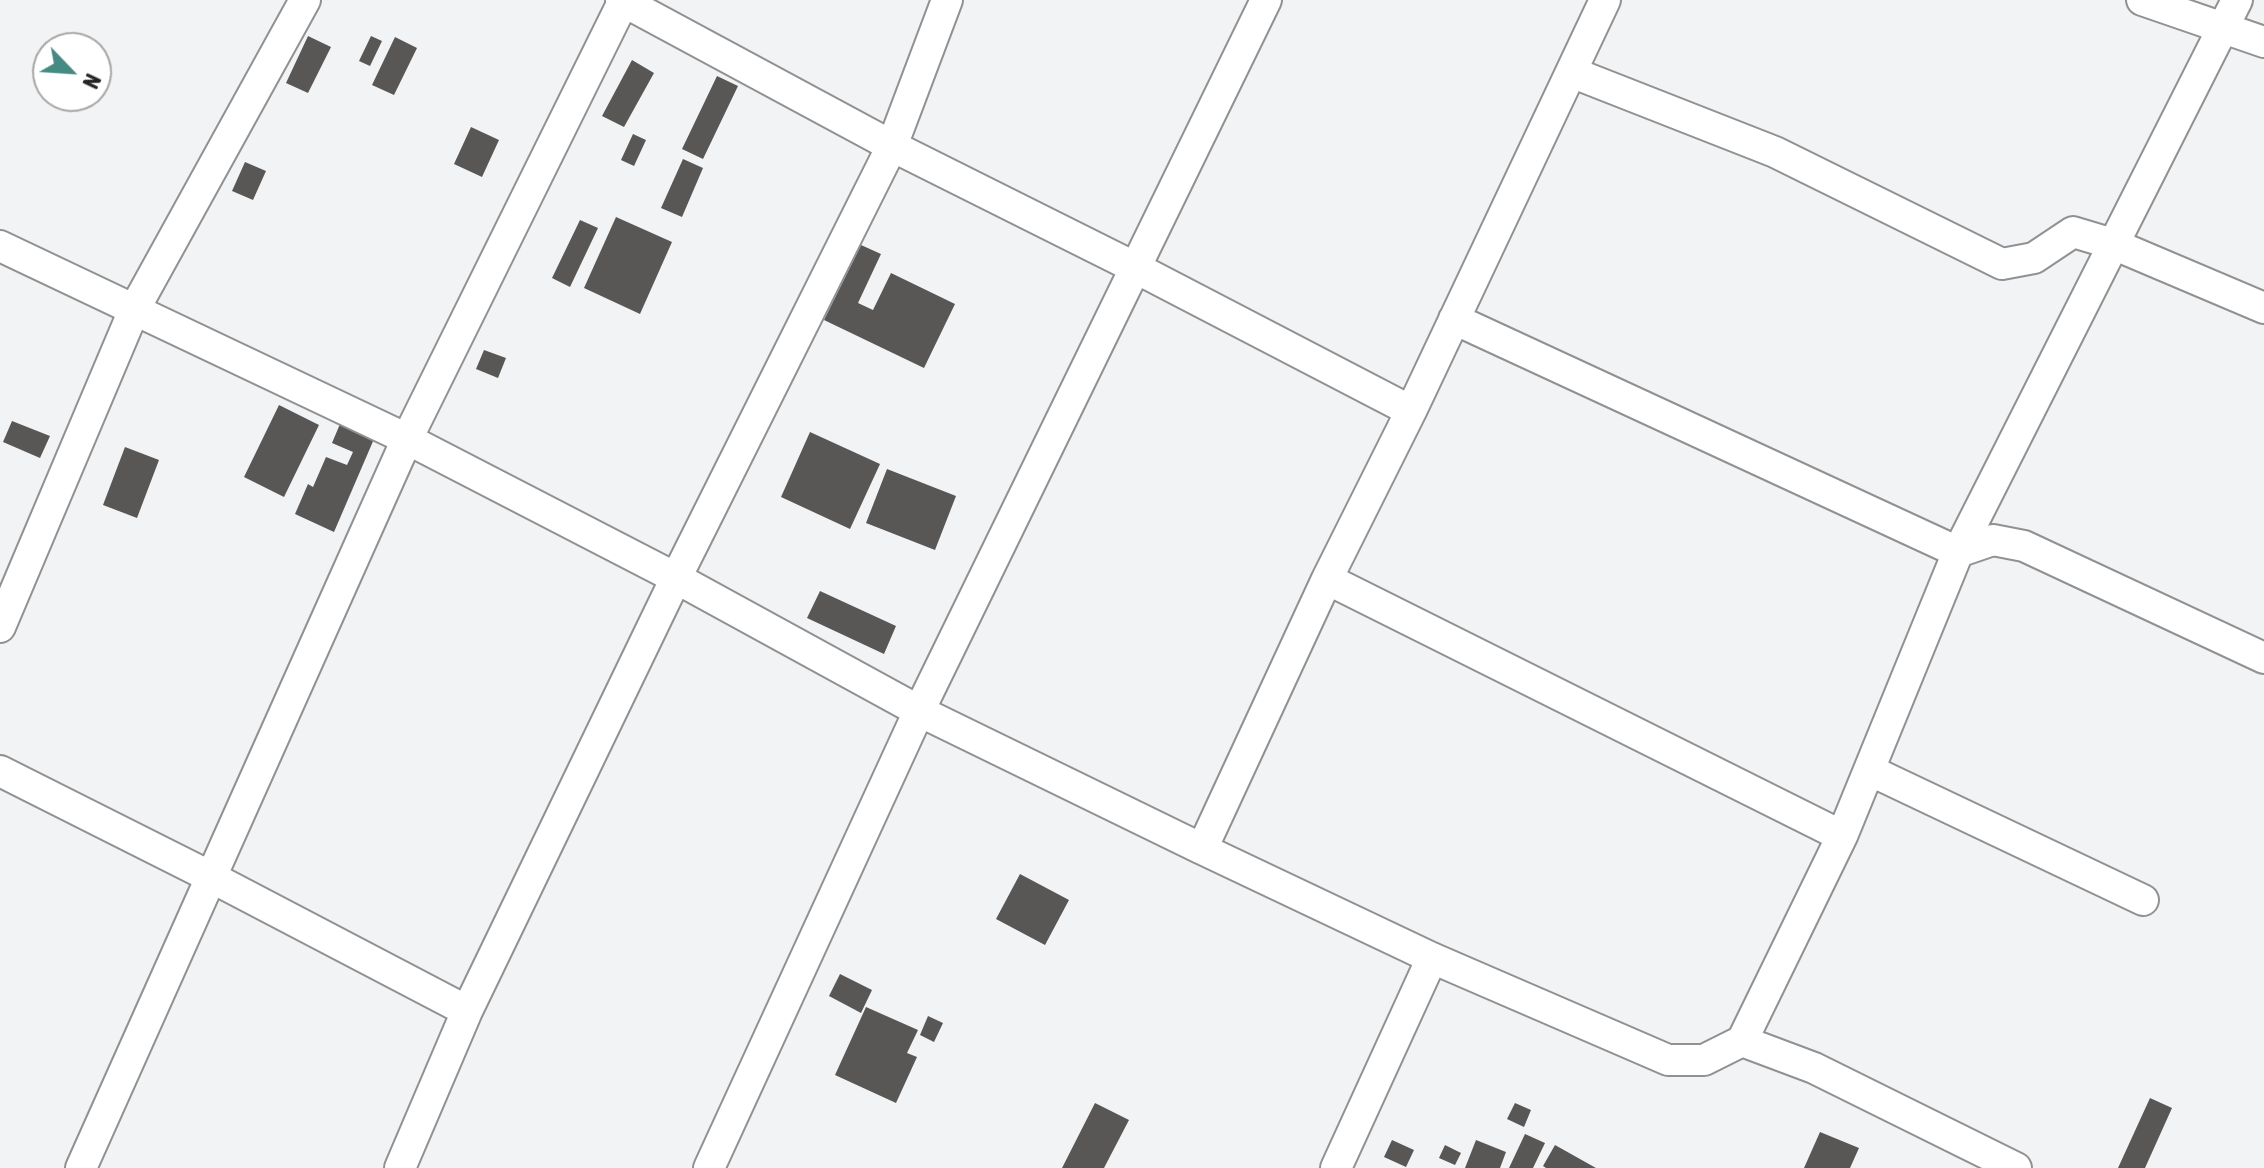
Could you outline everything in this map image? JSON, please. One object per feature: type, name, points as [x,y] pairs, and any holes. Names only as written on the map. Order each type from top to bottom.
[{"type":"street","points":[[0,627],[134,310],[305,0]]},
{"type":"street","points":[[81,1168],[407,439],[623,0],[892,146],[1411,411]]},
{"type":"street","points":[[400,1168],[467,1011],[676,578],[892,146],[947,0]]},
{"type":"street","points":[[709,1168],[919,711],[1266,0]]},
{"type":"street","points":[[1202,849],[1327,579],[1411,411],[1605,0]]},
{"type":"street","points":[[2142,0],[2264,42]]},
{"type":"street","points":[[0,246],[407,439],[676,578],[919,711],[1202,849],[1432,958],[1668,1060],[1704,1060],[1742,1041],[1842,836],[1958,552],[2237,0]]},
{"type":"street","points":[[1571,72],[1775,152],[2002,264],[2034,258],[2073,232],[2113,244],[2264,308]]},
{"type":"street","points":[[1454,319],[1958,552],[1993,540],[2024,546],[2264,658]]},
{"type":"street","points":[[1327,579],[1842,836]]},
{"type":"street","points":[[1869,770],[2143,900]]},
{"type":"street","points":[[0,771],[467,1011]]},
{"type":"street","points":[[1336,1168],[1432,958]]},
{"type":"street","points":[[1742,1041],[1814,1068],[2016,1168]]},
{"type":"building","points":[[308,36],[331,47],[308,93],[286,83]]},
{"type":"building","points":[[371,36],[382,41],[370,66],[359,61]]},
{"type":"building","points":[[395,37],[417,48],[394,95],[372,85]]},
{"type":"building","points":[[632,60],[654,73],[624,127],[602,116]]},
{"type":"building","points":[[717,76],[738,86],[703,159],[682,149]]},
{"type":"building","points":[[471,127],[499,140],[482,177],[454,164]]},
{"type":"building","points":[[633,134],[646,140],[634,166],[621,160]]},
{"type":"building","points":[[683,159],[703,168],[682,217],[661,208]]},
{"type":"building","points":[[245,162],[266,171],[253,200],[232,191]]},
{"type":"building","points":[[616,217],[672,242],[640,314],[584,288]]},
{"type":"building","points":[[580,220],[598,228],[570,287],[552,278]]},
{"type":"building","points":[[861,245],[881,254],[858,303],[873,310],[891,273],[955,304],[924,368],[824,320]]},
{"type":"building","points":[[484,350],[506,358],[498,378],[476,369]]},
{"type":"building","points":[[279,405],[319,425],[284,497],[244,477]]},
{"type":"building","points":[[12,421],[50,436],[40,458],[3,442]]},
{"type":"building","points":[[340,424],[374,439],[334,532],[295,514],[308,484],[313,487],[326,457],[347,465],[353,452],[332,443]]},
{"type":"building","points":[[810,432],[880,464],[850,529],[781,497]]},
{"type":"building","points":[[125,447],[159,460],[137,518],[103,505]]},
{"type":"building","points":[[887,469],[956,496],[935,550],[866,523]]},
{"type":"building","points":[[820,591],[896,626],[884,654],[807,618]]},
{"type":"building","points":[[1020,874],[1069,900],[1045,945],[996,919]]},
{"type":"building","points":[[840,974],[872,990],[861,1013],[829,996]]},
{"type":"building","points":[[866,1007],[918,1030],[907,1053],[917,1057],[896,1103],[835,1075]]},
{"type":"building","points":[[928,1016],[943,1023],[934,1042],[920,1035]]},
{"type":"building","points":[[2150,1098],[2172,1108],[2145,1168],[2118,1168]]},
{"type":"building","points":[[1095,1103],[1129,1120],[1104,1168],[1062,1168]]},
{"type":"building","points":[[1515,1103],[1531,1110],[1524,1127],[1507,1119]]},
{"type":"building","points":[[1820,1132],[1859,1148],[1850,1168],[1804,1168]]},
{"type":"building","points":[[1525,1134],[1545,1143],[1533,1168],[1509,1168]]},
{"type":"building","points":[[1392,1140],[1414,1150],[1406,1167],[1384,1157]]},
{"type":"building","points":[[1476,1140],[1506,1152],[1500,1168],[1465,1168]]},
{"type":"building","points":[[1445,1145],[1461,1153],[1455,1165],[1439,1158]]},
{"type":"building","points":[[1555,1145],[1596,1168],[1546,1168],[1543,1166]]}]
